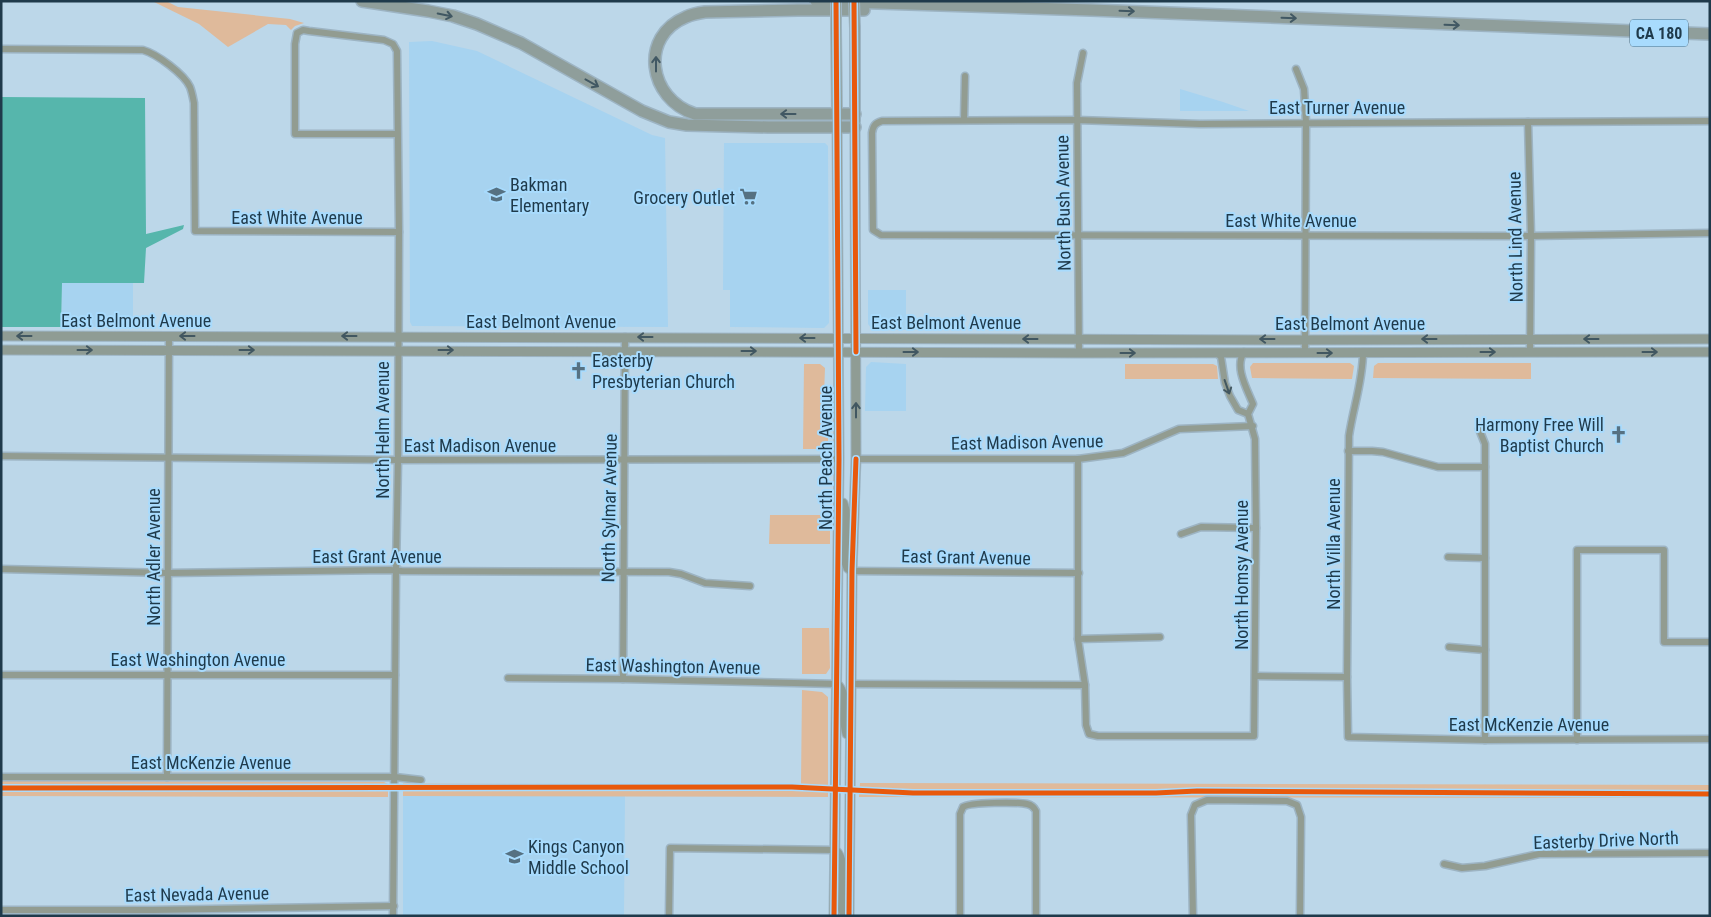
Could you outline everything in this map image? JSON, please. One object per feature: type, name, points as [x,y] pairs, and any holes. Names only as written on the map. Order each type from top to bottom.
[{"type":"highway","points":[[362,1],[452,16],[484,27],[521,43],[642,111],[670,122],[687,125],[856,127]]},
{"type":"highway","name":"CA 180","points":[[816,1],[1710,34]]},
{"type":"highway","points":[[855,114],[704,115],[686,111],[678,107],[667,97],[658,81],[655,58],[660,40],[677,21],[705,12],[798,10],[1091,10]]},
{"type":"main road","name":"North Peach Avenue","points":[[834,916],[839,494],[836,1]]},
{"type":"main road","name":"North Peach Avenue","points":[[848,916],[852,571],[856,459],[854,1]]},
{"type":"main road","name":"East Belmont Avenue","points":[[1,336],[1304,340],[1710,339]]},
{"type":"main road","name":"East Belmont Avenue","points":[[1,350],[1079,353],[1710,352]]},
{"type":"main road","points":[[839,494],[845,510],[846,564],[852,571]]},
{"type":"main road","points":[[837,684],[843,692],[845,727],[850,742]]},
{"type":"main road","points":[[835,850],[840,855],[842,863],[842,907],[844,914],[848,916]]},
{"type":"street","name":"North Helm Avenue","points":[[394,916],[399,232],[398,134],[397,51],[393,44],[384,40],[303,30],[297,33],[295,44],[295,134],[398,134]]},
{"type":"street","name":"East White Avenue","points":[[1,49],[136,48],[149,52],[170,66],[184,79],[190,86],[194,103],[195,231],[399,232]]},
{"type":"street","name":"North Bush Avenue","points":[[1079,353],[1077,83],[1083,52]]},
{"type":"street","points":[[1296,69],[1304,89],[1306,122],[1305,352]]},
{"type":"street","points":[[964,120],[965,76]]},
{"type":"street","name":"East Turner Avenue","points":[[873,230],[872,133],[873,127],[877,122],[882,121],[1077,120],[1200,124],[1710,121]]},
{"type":"street","name":"North Lind Avenue","points":[[1528,122],[1531,236],[1530,352]]},
{"type":"street","name":"East White Avenue","points":[[873,230],[881,235],[1531,236],[1710,233]]},
{"type":"street","name":"North Adler Avenue","points":[[168,777],[169,336]]},
{"type":"street","name":"North Sylmar Avenue","points":[[623,679],[625,337]]},
{"type":"street","name":"North Homsy Avenue","points":[[1086,685],[1086,724],[1089,734],[1098,736],[1254,736],[1256,676],[1256,439],[1248,414],[1238,410],[1225,383],[1221,356],[1217,352]]},
{"type":"street","name":"North Homsy Avenue","points":[[1244,352],[1240,364],[1242,376],[1253,404],[1248,414]]},
{"type":"street","name":"North Villa Avenue","points":[[1348,737],[1346,677],[1348,451],[1351,420],[1363,370],[1363,352]]},
{"type":"street","name":"East Madison Avenue","points":[[856,459],[1078,458],[1123,453],[1179,429],[1253,426]]},
{"type":"street","points":[[1479,429],[1485,444],[1485,740]]},
{"type":"street","points":[[1348,451],[1383,452],[1438,467],[1485,467]]},
{"type":"street","name":"East Madison Avenue","points":[[1,456],[398,460],[839,459]]},
{"type":"street","points":[[852,684],[1086,685],[1078,638],[1078,458]]},
{"type":"street","points":[[1181,534],[1201,527],[1256,528]]},
{"type":"street","points":[[1577,740],[1577,550],[1664,550],[1664,642],[1710,642]]},
{"type":"street","points":[[1448,557],[1485,558]]},
{"type":"street","name":"East Grant Avenue","points":[[1,569],[168,573],[396,570],[669,572],[681,574],[705,583],[750,586]]},
{"type":"street","name":"East Grant Avenue","points":[[852,571],[1079,573]]},
{"type":"street","points":[[1078,638],[1160,637]]},
{"type":"street","points":[[1449,647],[1485,650]]},
{"type":"street","name":"East Washington Avenue","points":[[1,675],[395,675]]},
{"type":"street","points":[[1256,676],[1346,677]]},
{"type":"street","name":"East Washington Avenue","points":[[508,678],[837,684]]},
{"type":"street","name":"East McKenzie Avenue","points":[[1348,737],[1485,740],[1710,739]]},
{"type":"street","name":"East McKenzie Avenue","points":[[1,777],[394,777],[421,780]]},
{"type":"street","points":[[1192,916],[1191,815],[1195,804],[1207,800],[1287,801],[1297,805],[1301,817],[1300,916]]},
{"type":"street","points":[[960,916],[960,814],[963,807],[972,803],[1025,804],[1034,808],[1036,815],[1036,916]]},
{"type":"street","points":[[669,916],[670,848],[835,850]]},
{"type":"street","name":"Easterby Drive North","points":[[1444,864],[1462,868],[1485,866],[1539,854],[1710,853]]},
{"type":"street","name":"East Nevada Avenue","points":[[1,910],[153,913],[394,906]]},
{"type":"shaded area","points":[[152,1],[166,1],[178,7],[290,19],[304,23],[295,26],[291,30],[286,25],[268,24],[228,47],[199,24]]},
{"type":"shaded area","name":"Bakman Elementary","points":[[432,41],[477,51],[652,135],[665,138],[668,327],[412,326],[410,322],[409,42]]},
{"type":"shaded area","points":[[1180,89],[1223,102],[1249,111],[1180,111]]},
{"type":"shaded area","points":[[1,97],[145,98],[146,234],[184,225],[183,229],[146,248],[144,283],[62,283],[61,327],[1,327]]},
{"type":"shaded area","points":[[724,143],[825,143],[828,146],[829,323],[824,328],[730,327],[730,290],[723,290]]},
{"type":"shaded area","points":[[62,283],[133,283],[133,327],[61,327]]},
{"type":"shaded area","points":[[868,290],[906,290],[906,330],[875,330],[871,328],[868,324]]},
{"type":"shaded area","points":[[871,362],[906,364],[906,411],[865,411],[866,367]]},
{"type":"shaded area","points":[[1253,363],[1350,363],[1354,366],[1352,379],[1252,378],[1250,367]]},
{"type":"shaded area","points":[[1378,363],[1531,363],[1531,379],[1373,378],[1374,366]]},
{"type":"shaded area","points":[[804,364],[820,364],[825,368],[824,395],[828,422],[828,449],[803,449]]},
{"type":"shaded area","points":[[1125,364],[1213,364],[1217,366],[1218,379],[1125,379]]},
{"type":"shaded area","points":[[770,515],[830,515],[830,544],[769,544]]},
{"type":"shaded area","points":[[802,628],[829,628],[830,668],[826,674],[802,674]]},
{"type":"shaded area","points":[[802,690],[822,692],[828,697],[828,797],[403,796],[403,783],[801,784]]},
{"type":"shaded area","points":[[1,781],[384,782],[388,784],[388,797],[1,796]]},
{"type":"shaded area","points":[[860,783],[1710,785],[1710,798],[859,797]]},
{"type":"shaded area","name":"Kings Canyon Middle School","points":[[403,796],[625,796],[624,916],[403,916]]},
{"type":"cycle path","points":[[834,916],[839,459],[836,1]]},
{"type":"cycle path","points":[[854,1],[856,352]]},
{"type":"cycle path","points":[[849,916],[852,571],[856,459]]},
{"type":"cycle path","points":[[1,788],[792,787],[913,793],[1156,793],[1197,791],[1710,794]]},
{"type":"place","name":"Bakman Elementary","points":[[496,194]]},
{"type":"place","name":"Grocery Outlet","points":[[749,197]]},
{"type":"place","name":"Easterby Presbyterian Church","points":[[578,370]]},
{"type":"place","name":"Harmony Free Will Baptist Church","points":[[1618,434]]},
{"type":"place","name":"Kings Canyon Middle School","points":[[514,856]]}]
